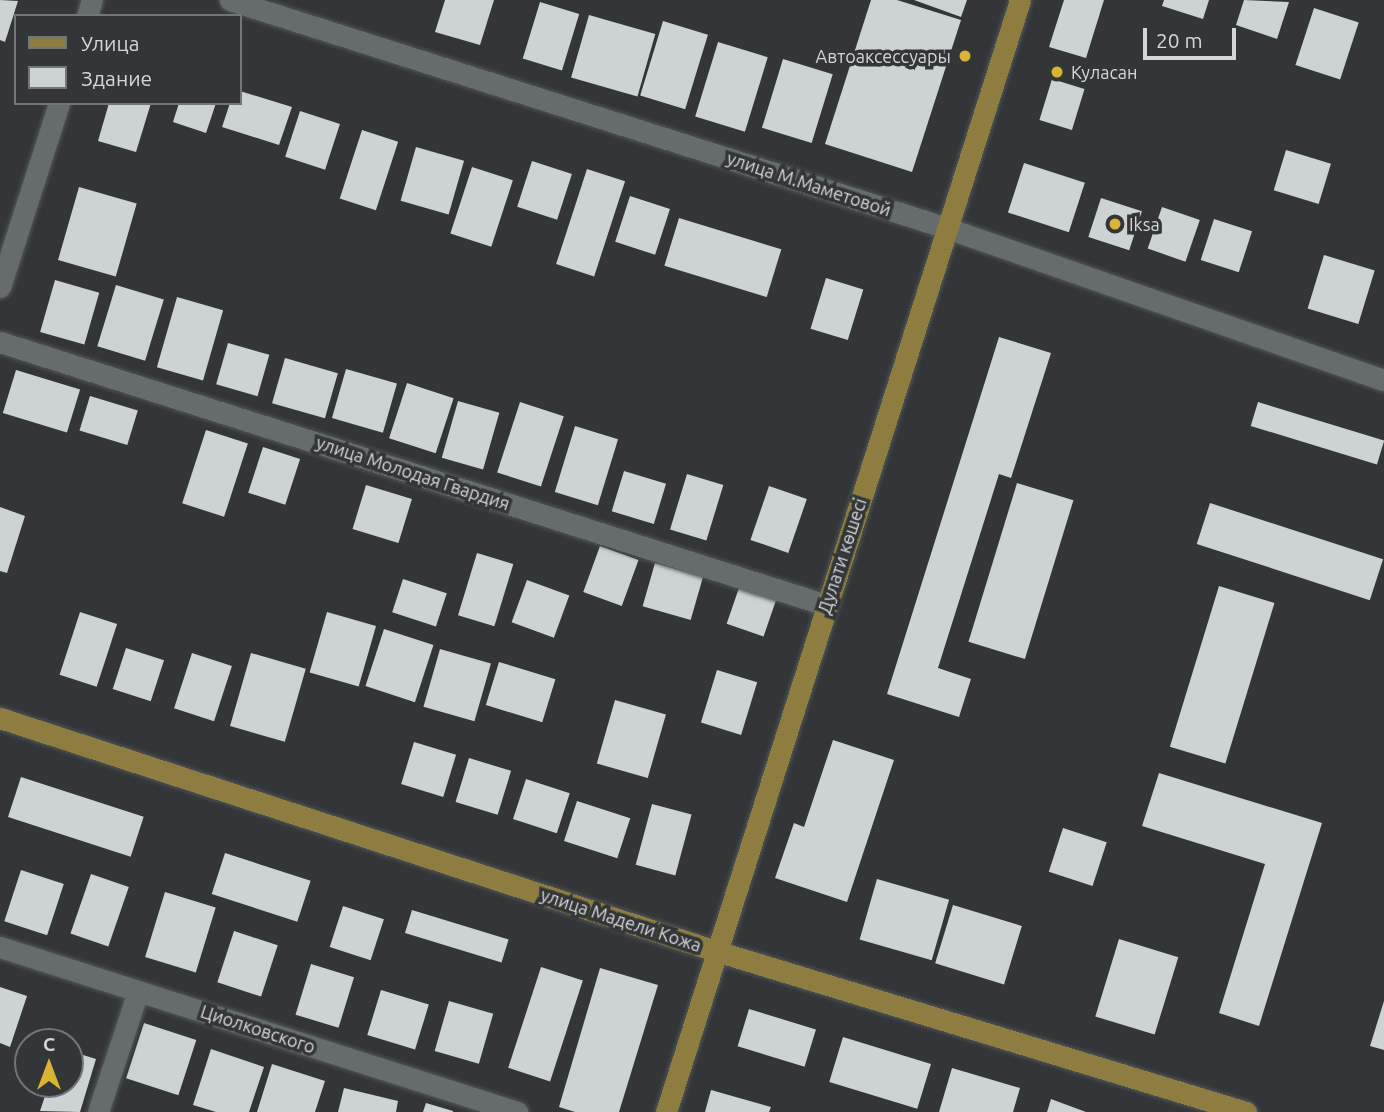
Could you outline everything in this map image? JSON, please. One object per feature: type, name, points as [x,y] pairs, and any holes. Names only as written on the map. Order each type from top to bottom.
[{"type":"main road","name":"Дулати көшесі","points":[[666,1112],[1020,0]]},
{"type":"main road","name":"улица Мадели Кожа","points":[[0,718],[716,951],[1246,1112]]},
{"type":"street","name":"улица М.Маметовой","points":[[230,0],[947,228],[1384,380]]},
{"type":"street","points":[[0,287],[58,105]]},
{"type":"street","name":"улица Молодая Гвардия","points":[[0,342],[827,605]]},
{"type":"street","name":"Циолковского","points":[[0,947],[517,1112]]},
{"type":"street","points":[[98,1112],[138,991]]},
{"type":"building","points":[[0,0],[18,1],[5,42],[0,40]]},
{"type":"building","points":[[445,0],[494,0],[480,45],[435,32]]},
{"type":"building","points":[[871,0],[897,0],[961,20],[912,172],[825,144]]},
{"type":"building","points":[[914,0],[967,0],[961,17]]},
{"type":"building","points":[[1064,0],[1104,0],[1086,58],[1049,47]]},
{"type":"building","points":[[1164,0],[1209,0],[1203,19],[1162,6]]},
{"type":"building","points":[[1244,0],[1289,2],[1277,39],[1236,25]]},
{"type":"building","points":[[540,2],[579,14],[562,70],[523,58]]},
{"type":"building","points":[[1314,8],[1359,23],[1340,80],[1295,65]]},
{"type":"building","points":[[589,15],[655,34],[637,97],[571,77]]},
{"type":"building","points":[[663,21],[708,35],[685,109],[640,96]]},
{"type":"building","points":[[718,42],[768,57],[745,132],[695,117]]},
{"type":"building","points":[[783,59],[833,74],[812,143],[762,128]]},
{"type":"building","points":[[1052,79],[1085,89],[1072,130],[1039,120]]},
{"type":"building","points":[[242,92],[292,107],[279,145],[222,127],[229,105],[242,105]]},
{"type":"building","points":[[108,105],[150,105],[136,152],[98,141]]},
{"type":"building","points":[[178,105],[215,105],[206,133],[173,122]]},
{"type":"building","points":[[300,111],[340,124],[325,170],[285,157]]},
{"type":"building","points":[[362,130],[398,142],[376,210],[340,198]]},
{"type":"building","points":[[416,147],[464,161],[449,215],[401,201]]},
{"type":"building","points":[[1286,150],[1331,164],[1319,204],[1274,190]]},
{"type":"building","points":[[532,161],[572,174],[557,220],[517,207]]},
{"type":"building","points":[[1024,163],[1085,183],[1069,232],[1008,212]]},
{"type":"building","points":[[472,167],[513,180],[491,247],[450,234]]},
{"type":"building","points":[[587,169],[625,181],[594,276],[556,264]]},
{"type":"building","points":[[79,187],[137,204],[116,277],[58,260]]},
{"type":"building","points":[[630,196],[670,209],[655,255],[615,242]]},
{"type":"building","points":[[1101,198],[1142,211],[1129,250],[1088,237]]},
{"type":"building","points":[[1162,207],[1200,220],[1185,262],[1148,249]]},
{"type":"building","points":[[679,218],[781,249],[767,297],[664,266]]},
{"type":"building","points":[[1214,219],[1252,231],[1239,272],[1201,260]]},
{"type":"building","points":[[1324,255],[1375,270],[1358,324],[1308,309]]},
{"type":"building","points":[[826,278],[863,289],[848,340],[811,329]]},
{"type":"building","points":[[55,280],[99,293],[84,345],[40,332]]},
{"type":"building","points":[[116,285],[164,300],[145,361],[97,346]]},
{"type":"building","points":[[177,297],[223,310],[203,380],[157,367]]},
{"type":"building","points":[[999,337],[1051,353],[1011,478],[999,474],[938,668],[971,679],[959,717],[887,694]]},
{"type":"building","points":[[228,343],[269,355],[257,396],[216,384]]},
{"type":"building","points":[[285,358],[338,373],[325,418],[272,403]]},
{"type":"building","points":[[346,369],[397,384],[383,433],[332,418]]},
{"type":"building","points":[[16,370],[80,390],[67,433],[3,413]]},
{"type":"building","points":[[407,383],[454,398],[436,453],[389,438]]},
{"type":"building","points":[[90,396],[138,411],[127,445],[79,430]]},
{"type":"building","points":[[458,401],[499,413],[483,470],[442,458]]},
{"type":"building","points":[[520,402],[564,416],[541,487],[497,472]]},
{"type":"building","points":[[1258,402],[1384,441],[1377,465],[1251,426]]},
{"type":"building","points":[[575,426],[618,439],[598,505],[555,492]]},
{"type":"building","points":[[206,430],[248,444],[224,517],[182,503]]},
{"type":"building","points":[[263,447],[300,459],[285,505],[248,493]]},
{"type":"building","points":[[624,471],[666,484],[654,524],[612,511]]},
{"type":"building","points":[[687,474],[723,485],[706,541],[670,529]]},
{"type":"building","points":[[1017,483],[1073,500],[1025,659],[968,642]]},
{"type":"building","points":[[366,485],[412,499],[398,543],[353,529]]},
{"type":"building","points":[[769,486],[807,499],[788,553],[750,540]]},
{"type":"building","points":[[1210,503],[1383,559],[1370,600],[1197,544]]},
{"type":"building","points":[[0,507],[25,516],[7,573],[0,571]]},
{"type":"building","points":[[600,546],[639,560],[622,606],[583,592]]},
{"type":"building","points":[[477,553],[513,564],[494,626],[458,615]]},
{"type":"building","points":[[655,563],[703,577],[691,620],[643,606]]},
{"type":"building","points":[[403,579],[447,593],[436,627],[392,612]]},
{"type":"building","points":[[527,580],[569,595],[554,638],[512,622]]},
{"type":"building","points":[[740,585],[777,598],[764,636],[727,624]]},
{"type":"building","points":[[1219,586],[1274,603],[1225,764],[1170,747]]},
{"type":"building","points":[[80,612],[117,624],[97,687],[60,675]]},
{"type":"building","points":[[327,612],[376,626],[359,687],[310,673]]},
{"type":"building","points":[[384,629],[433,645],[415,702],[365,686]]},
{"type":"building","points":[[126,648],[164,660],[151,701],[113,689]]},
{"type":"building","points":[[440,649],[491,664],[474,721],[423,707]]},
{"type":"building","points":[[192,653],[232,666],[214,721],[174,708]]},
{"type":"building","points":[[251,653],[306,669],[285,742],[230,726]]},
{"type":"building","points":[[499,662],[555,679],[542,722],[486,705]]},
{"type":"building","points":[[717,670],[757,682],[741,735],[701,723]]},
{"type":"building","points":[[615,700],[666,715],[648,778],[597,763]]},
{"type":"building","points":[[833,740],[894,760],[847,902],[775,878],[794,823],[804,827]]},
{"type":"building","points":[[414,742],[456,755],[443,797],[401,784]]},
{"type":"building","points":[[469,758],[511,771],[498,815],[456,802]]},
{"type":"building","points":[[1159,773],[1322,823],[1259,1026],[1219,1013],[1265,864],[1142,826]]},
{"type":"building","points":[[21,777],[144,817],[131,857],[8,817]]},
{"type":"building","points":[[526,779],[570,793],[557,833],[513,819]]},
{"type":"building","points":[[577,801],[630,818],[617,858],[564,841]]},
{"type":"building","points":[[652,804],[692,815],[675,875],[636,865]]},
{"type":"building","points":[[1063,828],[1107,842],[1093,886],[1049,872]]},
{"type":"building","points":[[225,853],[311,881],[297,922],[212,894]]},
{"type":"building","points":[[21,870],[64,884],[47,935],[4,921]]},
{"type":"building","points":[[91,874],[129,887],[108,947],[70,934]]},
{"type":"building","points":[[877,879],[949,900],[932,960],[860,940]]},
{"type":"building","points":[[165,892],[216,907],[196,973],[145,957]]},
{"type":"building","points":[[953,905],[1022,926],[1004,984],[935,963]]},
{"type":"building","points":[[343,906],[384,919],[371,960],[330,947]]},
{"type":"building","points":[[412,910],[509,940],[502,962],[405,933]]},
{"type":"building","points":[[234,931],[278,945],[261,997],[217,982]]},
{"type":"building","points":[[1119,939],[1178,957],[1155,1035],[1095,1016]]},
{"type":"building","points":[[311,964],[354,977],[339,1028],[296,1015]]},
{"type":"building","points":[[541,967],[583,981],[550,1081],[508,1068]]},
{"type":"building","points":[[600,968],[658,985],[619,1112],[575,1112],[559,1107]]},
{"type":"building","points":[[0,987],[27,996],[16,1028],[14,1028],[10,1047],[0,1043]]},
{"type":"building","points":[[381,990],[429,1005],[415,1050],[367,1035]]},
{"type":"building","points":[[449,1001],[493,1014],[479,1064],[435,1051]]},
{"type":"building","points":[[1384,1001],[1384,1050],[1370,1046]]},
{"type":"building","points":[[749,1009],[816,1029],[805,1067],[738,1046]]},
{"type":"building","points":[[144,1023],[196,1040],[178,1095],[126,1078]]},
{"type":"building","points":[[843,1037],[931,1064],[917,1109],[829,1082]]},
{"type":"building","points":[[211,1049],[264,1067],[249,1112],[216,1112],[193,1105]]},
{"type":"building","points":[[84,1055],[96,1059],[80,1112],[40,1111],[44,1098],[84,1098]]},
{"type":"building","points":[[272,1064],[325,1081],[315,1112],[257,1112]]},
{"type":"building","points":[[952,1068],[1020,1088],[1013,1112],[939,1112]]},
{"type":"building","points":[[344,1088],[398,1101],[396,1112],[338,1112]]},
{"type":"building","points":[[711,1090],[771,1107],[769,1112],[705,1112]]},
{"type":"building","points":[[1051,1099],[1086,1112],[1047,1112]]},
{"type":"building","points":[[426,1103],[453,1111],[453,1112],[423,1112]]},
{"type":"place","name":"Автоаксессуары","points":[[965,56]]},
{"type":"place","name":"Куласан","points":[[1057,72]]},
{"type":"place","name":"Iksa","points":[[1115,224]]}]
